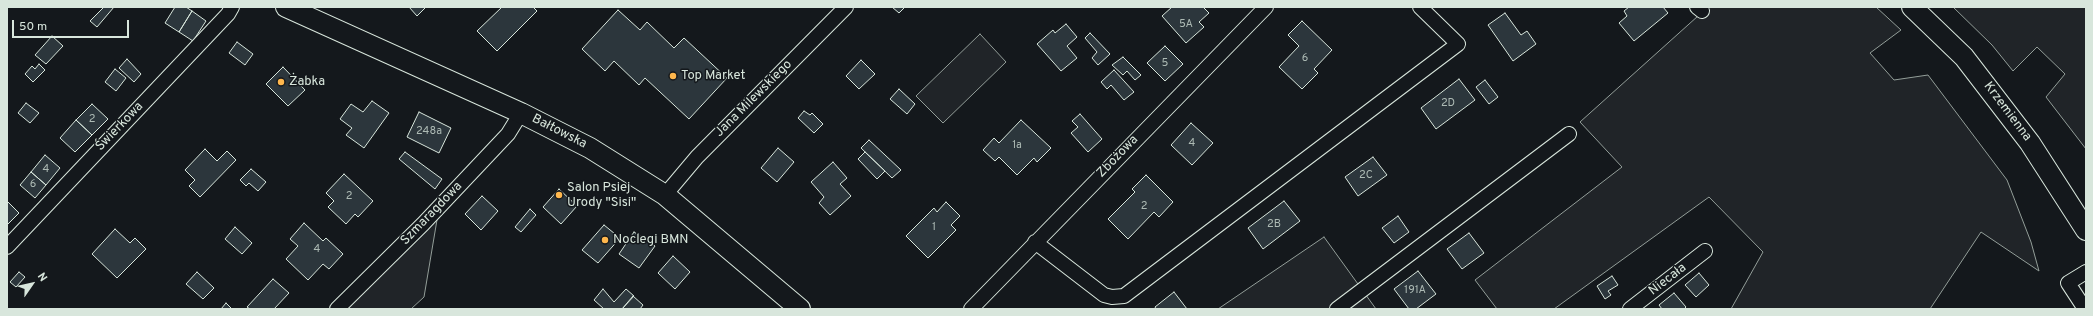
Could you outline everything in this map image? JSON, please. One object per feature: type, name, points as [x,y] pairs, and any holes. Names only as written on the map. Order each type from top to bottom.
[{"type":"main road","name":"Bałtowska","points":[[286,7],[521,113],[590,148],[665,195],[800,309]]},
{"type":"main road","name":"Krzemienna","points":[[1912,7],[1964,57],[2030,143],[2086,230]]},
{"type":"street","name":"Świerkowa","points":[[7,247],[228,14],[232,7]]},
{"type":"street","name":"Jana Milewskiego","points":[[665,195],[703,151],[846,7]]},
{"type":"street","name":"Zbożowa","points":[[971,309],[1266,7]]},
{"type":"street","points":[[1035,242],[1104,295],[1112,298],[1124,296],[1458,44],[1420,7]]},
{"type":"street","name":"Szmaragdowa","points":[[338,309],[424,224],[508,134],[521,113]]},
{"type":"street","points":[[1337,309],[1570,134]]},
{"type":"street","name":"Niecała","points":[[1630,309],[1705,251]]},
{"type":"street","points":[[2085,309],[2068,283],[2086,272]]},
{"type":"shaded area","points":[[1708,7],[1876,7],[1901,30],[1870,53],[1894,80],[1928,75],[2007,180],[2031,242],[2039,271],[1981,232],[1930,309],[1731,309],[1763,252],[1709,197],[1554,309],[1497,309],[1475,280],[1622,167],[1580,122]]},
{"type":"shaded area","points":[[1953,7],[2086,7],[2086,149],[2046,97],[2065,74],[2037,47],[2013,71],[1992,45]]},
{"type":"shaded area","points":[[980,34],[1006,62],[943,123],[916,96]]},
{"type":"shaded area","points":[[439,208],[424,297],[411,309],[337,309]]},
{"type":"shaded area","points":[[1324,237],[1376,309],[1218,309]]},
{"type":"building","points":[[104,7],[114,7],[97,27],[90,21]]},
{"type":"building","points":[[175,7],[186,7],[192,11],[179,32],[165,23]]},
{"type":"building","points":[[409,7],[426,7],[417,16]]},
{"type":"building","points":[[502,7],[533,7],[537,11],[497,51],[477,31]]},
{"type":"building","points":[[892,7],[905,7],[899,13]]},
{"type":"building","points":[[1172,7],[1203,7],[1209,13],[1199,22],[1204,27],[1186,43],[1162,16]]},
{"type":"building","points":[[1629,7],[1663,7],[1668,13],[1634,41],[1619,23],[1627,16],[1624,11]]},
{"type":"building","points":[[618,10],[640,30],[647,22],[674,48],[684,38],[727,78],[689,119],[645,78],[639,85],[614,61],[605,71],[582,49]]},
{"type":"building","points":[[192,11],[206,21],[193,41],[179,32]]},
{"type":"building","points":[[1505,13],[1521,35],[1527,31],[1536,44],[1513,61],[1488,25]]},
{"type":"building","points":[[1302,21],[1332,50],[1314,69],[1318,73],[1302,89],[1279,67],[1299,46],[1288,35]]},
{"type":"building","points":[[1066,24],[1077,37],[1067,46],[1077,58],[1061,71],[1037,44],[1053,30],[1055,33]]},
{"type":"building","points":[[1090,33],[1110,54],[1098,65],[1092,58],[1097,52],[1085,38]]},
{"type":"building","points":[[52,36],[63,46],[46,64],[35,55]]},
{"type":"building","points":[[237,42],[253,54],[245,65],[229,53]]},
{"type":"building","points":[[1165,46],[1183,64],[1165,81],[1147,63]]},
{"type":"building","points":[[1123,57],[1141,75],[1135,80],[1127,71],[1123,75],[1112,65]]},
{"type":"building","points":[[127,59],[141,74],[134,82],[119,68]]},
{"type":"building","points":[[861,60],[875,74],[859,89],[846,76]]},
{"type":"building","points":[[39,64],[45,70],[33,82],[25,74],[32,66],[35,69]]},
{"type":"building","points":[[283,67],[305,90],[288,106],[266,84]]},
{"type":"building","points":[[115,69],[126,78],[116,91],[105,82]]},
{"type":"building","points":[[1114,70],[1134,92],[1124,100],[1111,85],[1107,89],[1101,82]]},
{"type":"building","points":[[1459,79],[1475,100],[1436,129],[1421,108]]},
{"type":"building","points":[[1485,80],[1498,97],[1489,104],[1476,87]]},
{"type":"building","points":[[899,89],[915,104],[907,114],[890,99]]},
{"type":"building","points":[[372,101],[389,113],[364,148],[346,135],[352,128],[340,119],[351,104],[363,112]]},
{"type":"building","points":[[26,103],[39,113],[30,123],[18,113]]},
{"type":"building","points":[[92,104],[108,119],[92,135],[76,120]]},
{"type":"building","points":[[804,111],[810,115],[812,113],[823,124],[814,133],[798,118]]},
{"type":"building","points":[[419,112],[451,128],[439,153],[407,137]]},
{"type":"building","points":[[1080,114],[1102,139],[1088,152],[1071,133],[1078,127],[1072,121]]},
{"type":"building","points":[[76,120],[92,135],[75,152],[60,138]]},
{"type":"building","points":[[1021,120],[1051,148],[1037,162],[1034,158],[1017,175],[999,157],[995,161],[983,150],[994,138],[999,143]]},
{"type":"building","points":[[1191,123],[1213,143],[1192,165],[1171,145]]},
{"type":"building","points":[[869,140],[901,170],[892,178],[861,148]]},
{"type":"building","points":[[778,148],[794,162],[777,182],[761,168]]},
{"type":"building","points":[[205,149],[217,161],[227,151],[236,160],[200,197],[189,186],[195,180],[185,170]]},
{"type":"building","points":[[405,152],[442,179],[435,189],[399,159]]},
{"type":"building","points":[[865,152],[885,171],[877,179],[858,159]]},
{"type":"building","points":[[45,155],[60,168],[46,185],[31,172]]},
{"type":"building","points":[[1373,157],[1387,175],[1358,196],[1345,177]]},
{"type":"building","points":[[833,162],[847,178],[840,184],[851,196],[830,215],[819,203],[824,197],[811,182]]},
{"type":"building","points":[[251,169],[266,182],[258,191],[249,183],[246,186],[240,180]]},
{"type":"building","points":[[31,172],[46,185],[35,198],[20,185]]},
{"type":"building","points":[[344,174],[373,201],[358,217],[355,214],[346,224],[328,207],[334,201],[326,193]]},
{"type":"building","points":[[1146,175],[1173,202],[1159,217],[1154,212],[1128,239],[1108,219],[1135,192],[1132,189]]},
{"type":"building","points":[[559,189],[577,206],[561,224],[543,207]]},
{"type":"building","points":[[482,196],[498,211],[481,230],[465,214]]},
{"type":"building","points":[[7,201],[19,213],[7,225]]},
{"type":"building","points":[[1284,201],[1300,221],[1263,249],[1248,228]]},
{"type":"building","points":[[946,202],[960,216],[951,225],[956,230],[928,258],[906,236],[934,208],[937,212]]},
{"type":"building","points":[[530,209],[536,215],[521,232],[515,227]]},
{"type":"building","points":[[1398,216],[1409,232],[1394,243],[1382,228]]},
{"type":"building","points":[[304,223],[323,241],[326,238],[343,254],[329,269],[323,264],[308,280],[286,259],[298,246],[290,239]]},
{"type":"building","points":[[604,225],[620,238],[598,263],[582,250]]},
{"type":"building","points":[[235,227],[252,243],[242,254],[225,239]]},
{"type":"building","points":[[115,229],[130,243],[135,238],[146,249],[117,278],[92,254]]},
{"type":"building","points":[[634,232],[655,246],[639,268],[619,254]]},
{"type":"building","points":[[1469,233],[1484,253],[1462,269],[1447,249]]},
{"type":"building","points":[[673,256],[690,272],[675,289],[658,273]]},
{"type":"building","points":[[1418,271],[1436,294],[1416,309],[1409,309],[1394,289]]},
{"type":"building","points":[[19,272],[25,277],[16,287],[10,282]]},
{"type":"building","points":[[197,272],[214,288],[203,299],[186,284]]},
{"type":"building","points":[[1699,273],[1709,285],[1696,297],[1685,285]]},
{"type":"building","points":[[1612,276],[1618,285],[1608,291],[1611,295],[1605,299],[1597,286]]},
{"type":"building","points":[[273,279],[289,293],[274,309],[250,309],[247,307]]},
{"type":"building","points":[[603,289],[614,302],[626,289],[634,296],[622,309],[604,309],[594,300]]},
{"type":"building","points":[[1174,292],[1187,309],[1156,309],[1155,307]]},
{"type":"building","points":[[1674,293],[1686,307],[1684,309],[1662,309],[1659,305]]},
{"type":"building","points":[[633,296],[643,305],[640,309],[622,309]]},
{"type":"building","points":[[226,303],[232,309],[221,309]]},
{"type":"place","name":"Top Market","points":[[673,76]]},
{"type":"place","name":"Żabka","points":[[281,82]]},
{"type":"place","name":"Salon Psiej Urody \"Sisi\"","points":[[559,195]]},
{"type":"place","name":"Noclegi BMN","points":[[605,240]]}]
